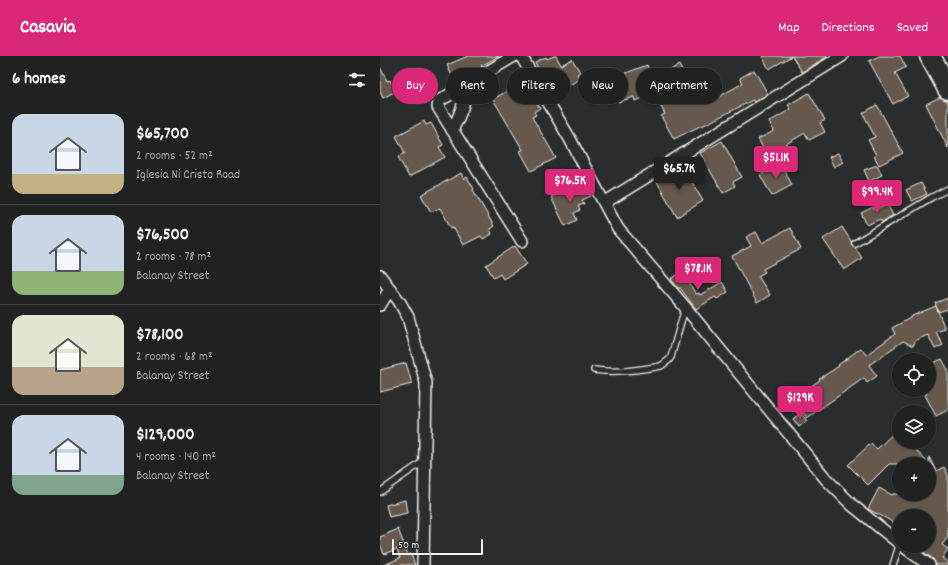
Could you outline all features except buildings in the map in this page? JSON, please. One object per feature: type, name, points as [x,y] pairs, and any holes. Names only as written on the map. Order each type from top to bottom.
[{"type":"highway","points":[[930,56],[948,89]]},
{"type":"street","points":[[495,68],[514,56]]},
{"type":"street","points":[[521,56],[570,139],[618,229],[685,307],[826,479],[852,505],[892,539]]},
{"type":"street","points":[[604,203],[842,56]]},
{"type":"street","points":[[446,97],[440,101],[438,107],[522,241]]},
{"type":"street","points":[[452,130],[462,112],[464,104]]},
{"type":"street","points":[[380,276],[408,317],[426,384],[423,565]]},
{"type":"street","points":[[380,305],[390,289]]},
{"type":"street","points":[[913,553],[929,565]]},
{"type":"lane","points":[[855,243],[948,189]]},
{"type":"lane","points":[[594,370],[610,372],[630,371],[665,364],[671,357],[685,307]]},
{"type":"lane","points":[[380,492],[424,461]]},
{"type":"lane","points":[[893,565],[897,553]]}]
